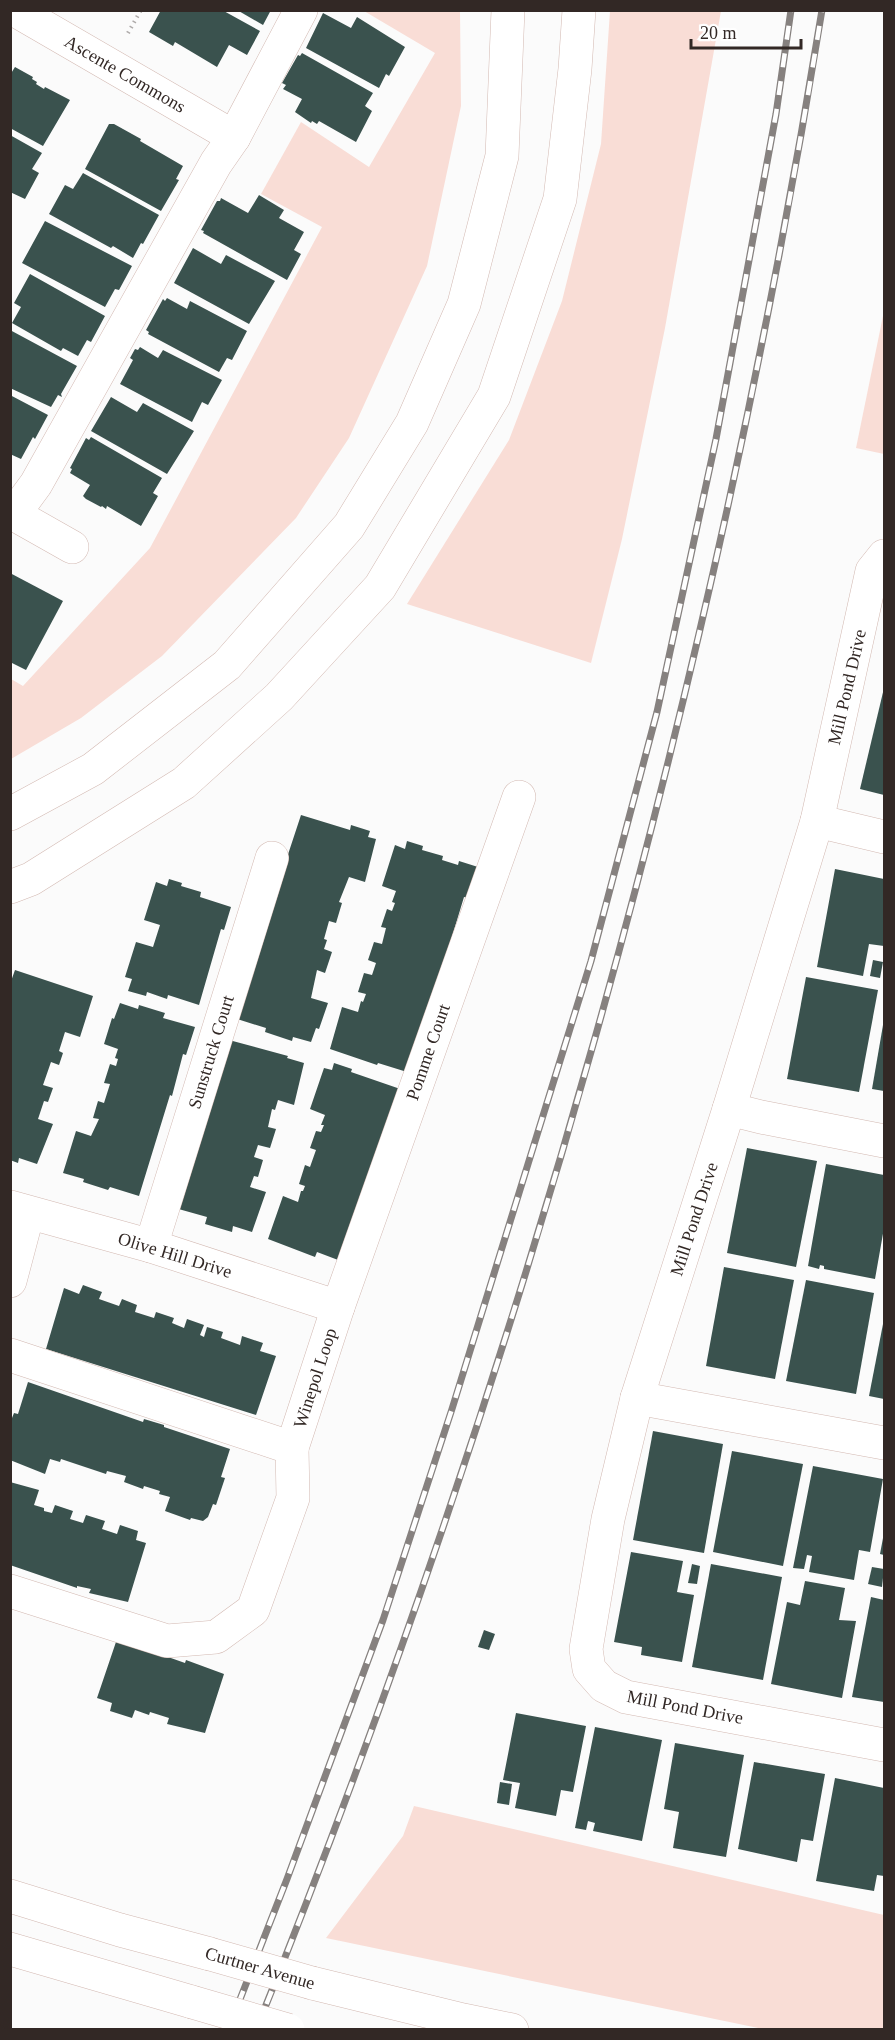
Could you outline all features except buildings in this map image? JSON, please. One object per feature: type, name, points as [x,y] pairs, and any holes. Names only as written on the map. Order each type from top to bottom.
[{"type":"street","name":"Ascente Commons","points":[[15,10],[234,137]]},
{"type":"street","points":[[72,547],[12,513],[36,484],[216,163],[234,137],[301,10]]},
{"type":"street","points":[[10,814],[93,769],[227,665],[349,526],[412,423],[464,304],[502,156],[508,10]]},
{"type":"street","points":[[10,887],[31,879],[184,783],[279,697],[380,587],[494,396],[560,199],[575,69],[579,10]]},
{"type":"street","name":"Mill Pond Drive","points":[[885,556],[872,571],[817,821],[637,1398],[608,1519],[586,1649],[589,1669],[604,1686],[626,1697],[885,1745]]},
{"type":"street","name":"Pomme Court","points":[[338,1307],[519,797]]},
{"type":"street","points":[[817,821],[885,837]]},
{"type":"street","name":"Sunstruck Court","points":[[151,1246],[272,858]]},
{"type":"street","points":[[729,1109],[885,1141]]},
{"type":"street","points":[[10,1281],[19,1210]]},
{"type":"street","name":"Olive Hill Drive","points":[[19,1210],[151,1246],[338,1307]]},
{"type":"street","name":"Winepol Loop","points":[[10,1591],[166,1641],[216,1637],[253,1610],[293,1498],[292,1448],[338,1307]]},
{"type":"street","points":[[10,1355],[292,1448]]},
{"type":"street","points":[[637,1398],[885,1443]]},
{"type":"street","name":"Curtner Avenue","points":[[10,1896],[120,1930],[312,1983],[512,2030]]},
{"type":"street","points":[[10,1949],[288,2030]]},
{"type":"path","points":[[128,33],[141,10]]},
{"type":"shaded area","points":[[364,11],[460,11],[461,106],[427,266],[349,438],[296,518],[162,656],[81,718],[11,759],[11,679],[23,686],[150,548],[322,227],[261,194],[301,122],[369,167],[435,53]]},
{"type":"shaded area","points":[[610,11],[721,11],[665,328],[622,539],[591,663],[407,604],[509,440],[562,301],[601,144]]},
{"type":"shaded area","points":[[884,311],[884,454],[856,448]]},
{"type":"shaded area","points":[[414,1806],[884,1915],[884,2029],[763,2029],[326,1938],[403,1836]]},
{"type":"railway","points":[[228,2030],[383,1620],[452,1409],[591,961],[657,712],[716,439],[776,114],[791,10]]},
{"type":"railway","points":[[256,2030],[351,1785],[439,1538],[521,1288],[596,1036],[663,782],[724,526],[777,268],[822,10]]}]
